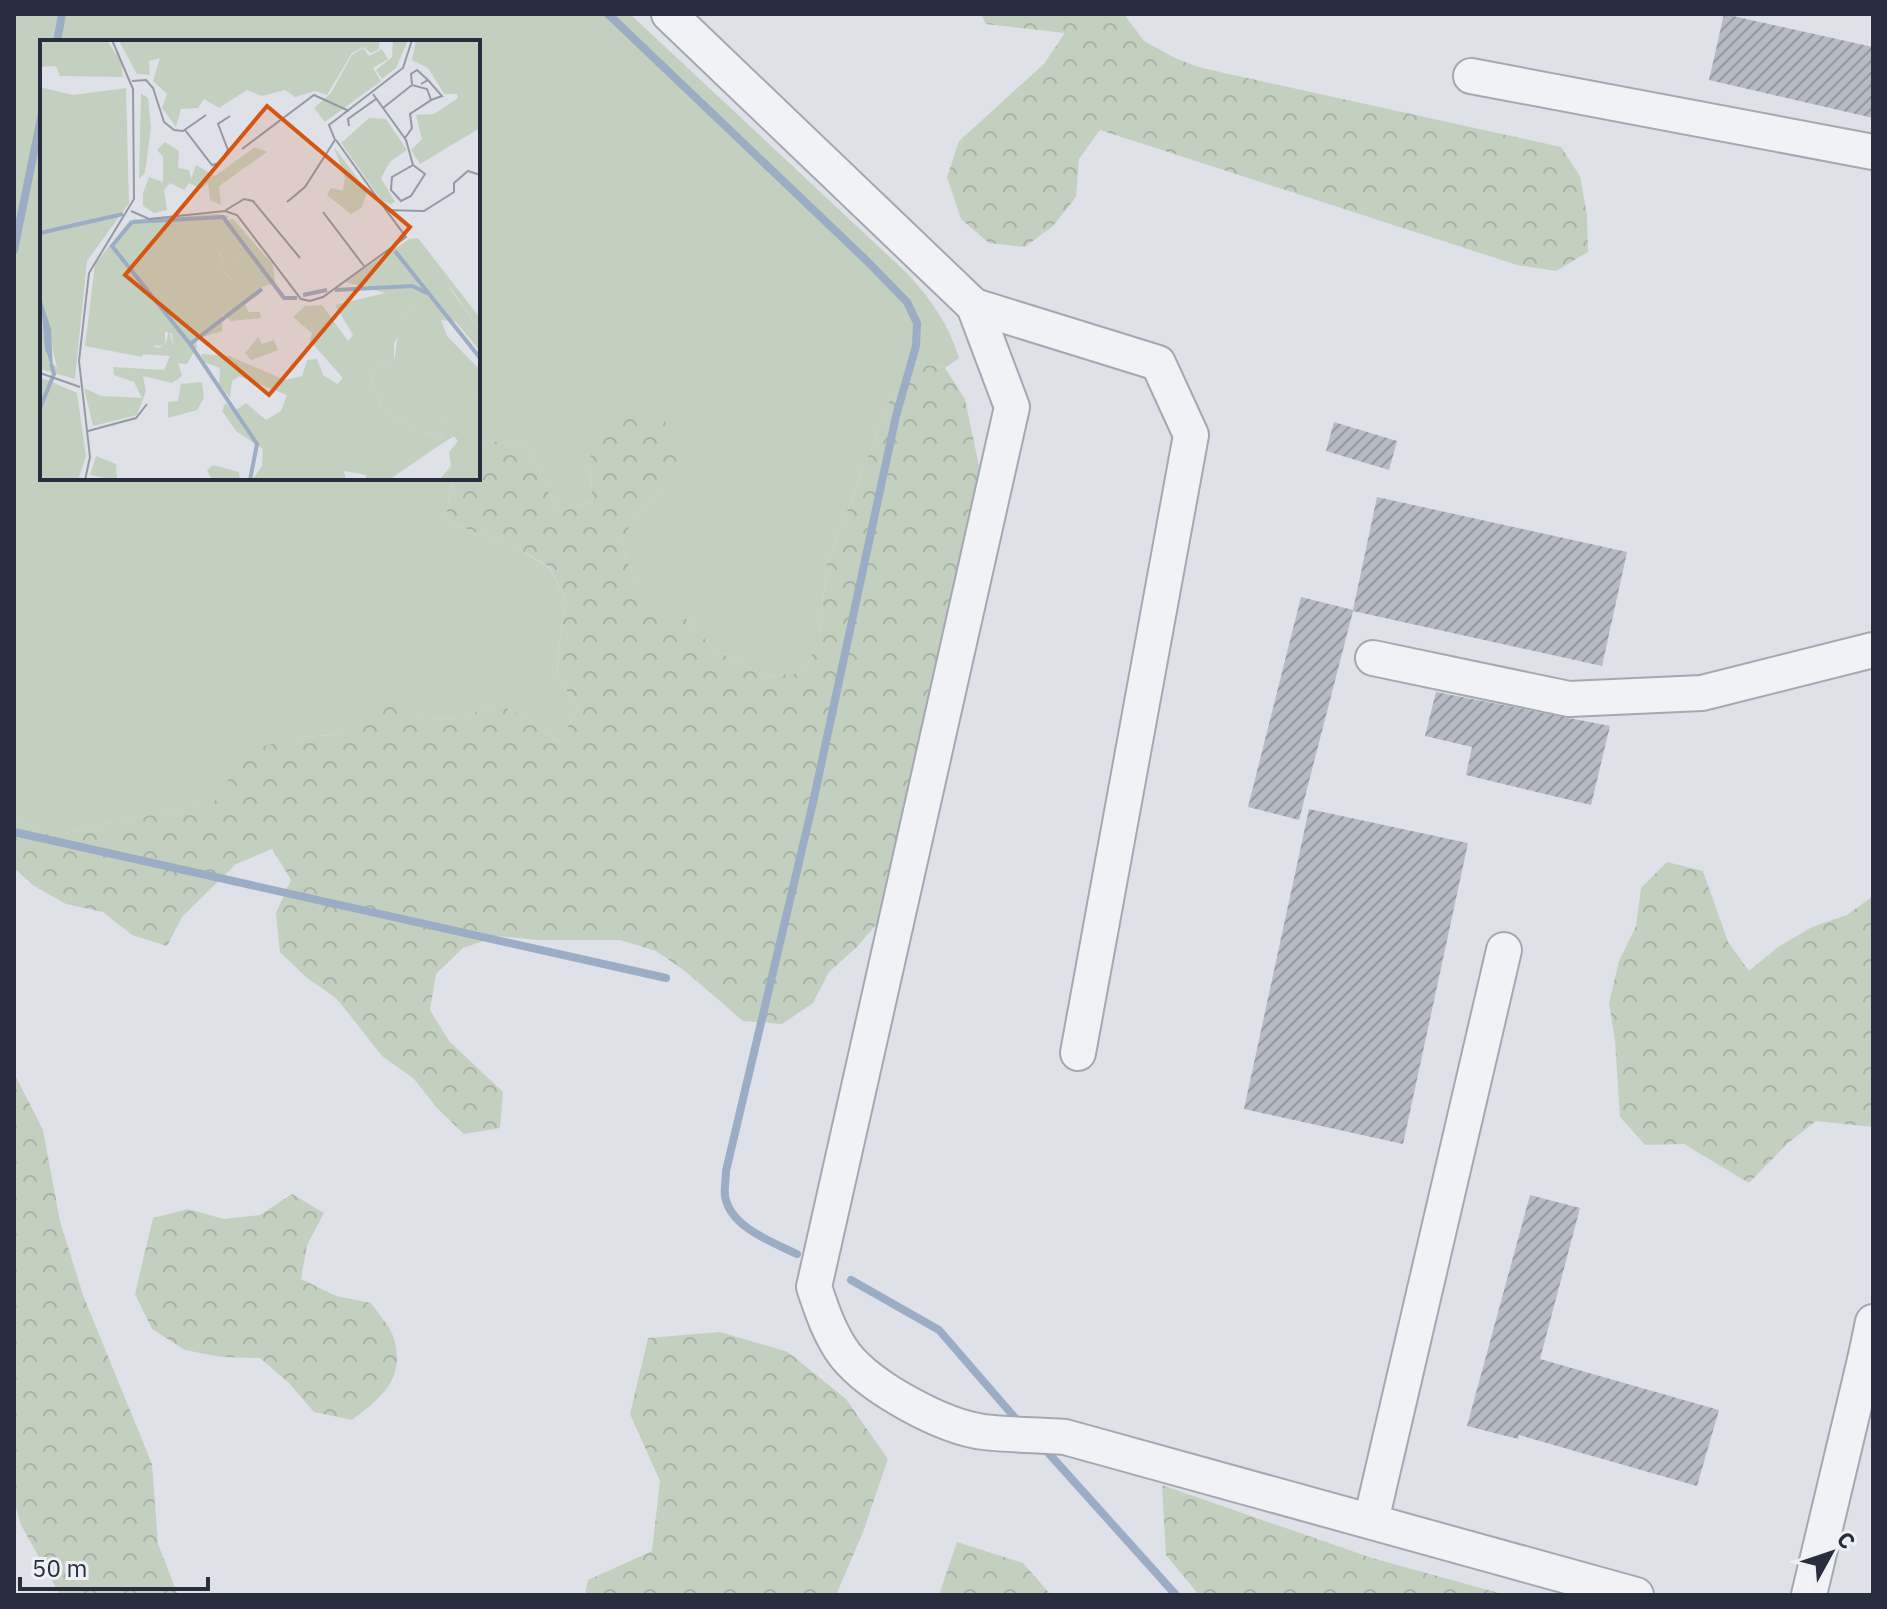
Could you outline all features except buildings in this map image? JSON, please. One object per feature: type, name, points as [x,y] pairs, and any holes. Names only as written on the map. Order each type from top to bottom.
[{"type":"lane","points":[[669,14],[974,306],[1012,407],[814,1287],[826,1323],[846,1356],[905,1403],[942,1421],[981,1432],[1065,1437],[1636,1595]]},
{"type":"lane","points":[[1471,76],[1873,152]]},
{"type":"lane","points":[[974,306],[1158,363],[1191,435],[1078,1053]]},
{"type":"lane","points":[[1373,658],[1569,699],[1702,693],[1873,650]]},
{"type":"lane","points":[[1371,1521],[1504,950]]},
{"type":"lane","points":[[1809,1595],[1869,1365],[1873,1322]]},
{"type":"green space","points":[[14,14],[630,14],[909,275],[939,314],[959,358],[945,368],[909,362],[891,397],[827,564],[819,640],[803,673],[766,676],[713,649],[690,621],[657,607],[634,578],[620,543],[639,511],[668,487],[589,465],[593,502],[558,511],[526,445],[490,441],[480,448],[480,40],[40,40],[40,480],[453,480],[445,521],[516,547],[549,568],[566,599],[557,676],[579,709],[558,742],[529,720],[497,703],[463,718],[424,719],[397,696],[336,735],[298,737],[233,772],[214,804],[91,826],[53,837],[14,818]]},
{"type":"green space","points":[[981,14],[1124,14],[1144,41],[1202,68],[1561,147],[1580,176],[1587,215],[1588,252],[1556,271],[1517,265],[1100,130],[1079,159],[1076,197],[1053,226],[1025,247],[989,243],[961,219],[947,177],[959,141],[1044,64],[1065,33],[986,24]]},
{"type":"green space","points":[[908,362],[945,368],[965,399],[980,471],[881,919],[857,947],[829,972],[813,1003],[782,1024],[743,1021],[685,971],[656,951],[620,940],[537,940],[498,936],[463,948],[436,974],[430,1010],[449,1041],[503,1092],[500,1128],[464,1134],[437,1108],[414,1079],[382,1056],[337,999],[306,977],[280,952],[276,913],[291,880],[272,849],[236,864],[182,917],[167,946],[132,935],[103,912],[66,904],[34,886],[14,868],[14,818],[53,837],[91,826],[213,804],[233,772],[261,747],[298,737],[336,735],[397,695],[424,719],[463,718],[497,703],[529,720],[558,742],[579,709],[557,676],[566,599],[549,567],[516,547],[445,521],[453,480],[480,480],[480,448],[490,441],[526,445],[558,511],[593,502],[589,465],[597,423],[630,402],[664,419],[679,452],[668,487],[639,511],[620,543],[634,578],[657,606],[690,621],[713,649],[766,676],[803,673],[819,640],[827,564],[891,397]]},
{"type":"green space","points":[[1667,862],[1703,871],[1728,942],[1749,971],[1778,947],[1812,927],[1847,915],[1873,896],[1873,1127],[1816,1121],[1788,1143],[1749,1183],[1684,1144],[1645,1145],[1620,1117],[1609,1003],[1619,961],[1636,926],[1641,888]]},
{"type":"green space","points":[[14,1073],[43,1130],[60,1221],[83,1295],[152,1464],[158,1544],[178,1595],[60,1595],[21,1525],[14,1500]]},
{"type":"green space","points":[[292,1194],[324,1213],[307,1245],[301,1279],[336,1296],[371,1303],[393,1336],[397,1364],[394,1375],[382,1394],[352,1420],[314,1412],[289,1383],[260,1358],[221,1357],[185,1350],[152,1329],[135,1294],[153,1218],[188,1209],[224,1219],[260,1215]]},
{"type":"green space","points":[[720,1332],[788,1352],[846,1399],[888,1459],[863,1532],[836,1595],[585,1595],[588,1580],[652,1551],[660,1481],[630,1414],[648,1338]]},
{"type":"green space","points":[[1162,1485],[1372,1558],[1506,1595],[1199,1595],[1166,1555]]},
{"type":"green space","points":[[957,1542],[1023,1563],[1051,1595],[939,1595]]},
{"type":"waterway","points":[[57,40],[62,14]]},
{"type":"waterway","points":[[608,14],[867,261],[907,302],[917,323],[916,346],[896,416],[812,807],[726,1171],[725,1196],[735,1216],[765,1239],[797,1254]]},
{"type":"waterway","points":[[14,250],[40,123]]},
{"type":"waterway","points":[[14,832],[666,978]]},
{"type":"waterway","points":[[851,1280],[939,1330],[1016,1419]]},
{"type":"waterway","points":[[1043,1447],[1176,1595]]}]
